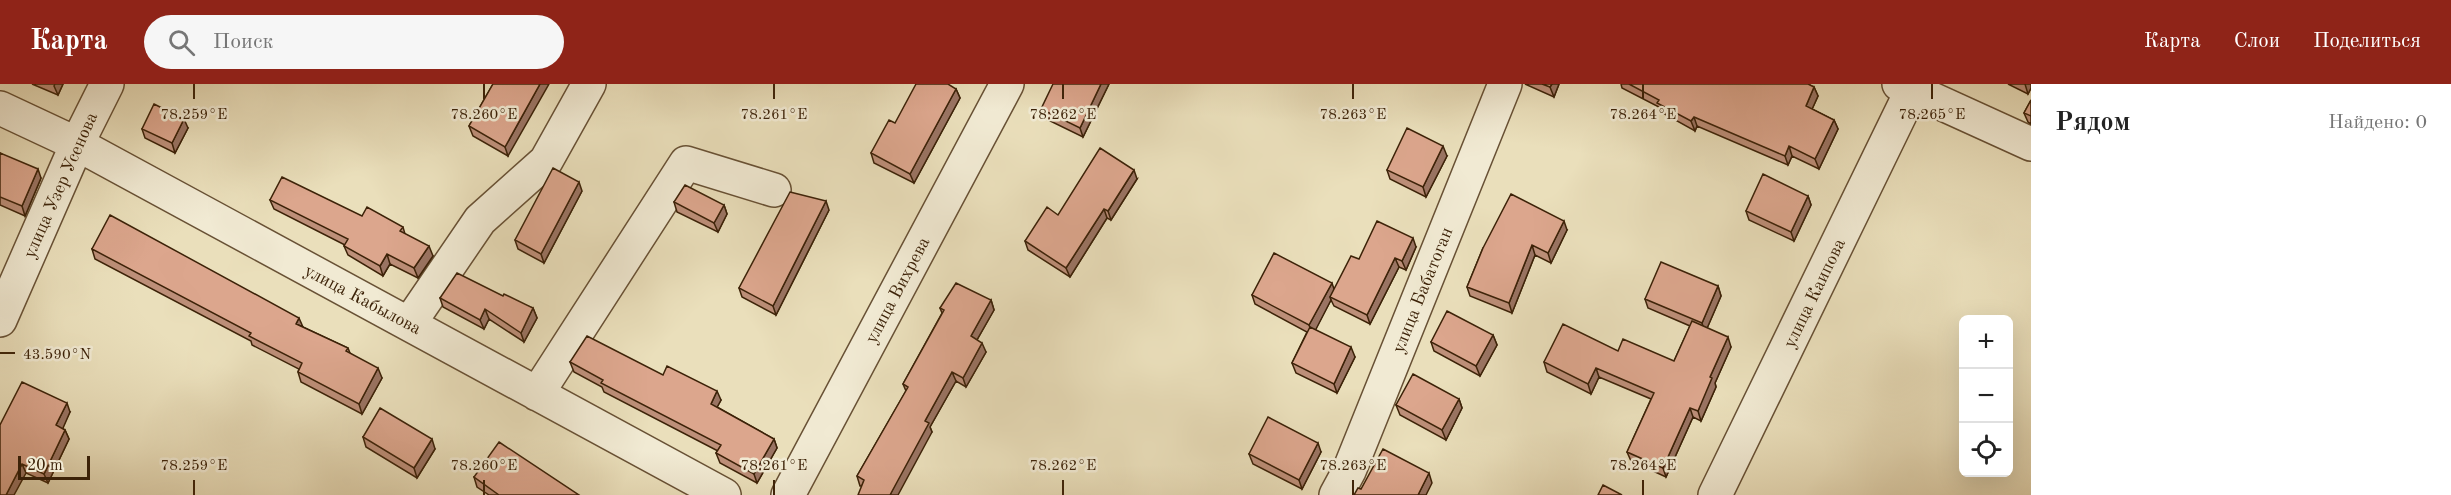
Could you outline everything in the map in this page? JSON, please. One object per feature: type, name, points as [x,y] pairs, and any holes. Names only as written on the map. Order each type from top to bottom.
[{"type":"street","name":"улица Узер Усенова","points":[[0,320],[77,144],[107,84]]},
{"type":"street","points":[[409,324],[480,220],[546,161],[589,84]]},
{"type":"street","name":"улица Вихрева","points":[[788,495],[1007,84]]},
{"type":"street","name":"улица Бабатоган","points":[[1336,495],[1349,471],[1504,84]]},
{"type":"street","points":[[1905,87],[1946,93],[2031,144]]},
{"type":"street","name":"улица Каипова","points":[[1715,495],[1905,87]]},
{"type":"street","name":"улица Кабылова","points":[[0,108],[77,144],[724,495]]},
{"type":"street","points":[[537,394],[686,163],[774,190]]},
{"type":"building","points":[[493,84],[540,84],[505,147],[469,126]]},
{"type":"building","points":[[916,84],[948,84],[956,89],[910,174],[871,153],[889,120],[895,123]]},
{"type":"building","points":[[1053,84],[1101,84],[1080,128],[1041,109]]},
{"type":"building","points":[[1629,84],[1808,84],[1814,87],[1806,106],[1834,120],[1815,159],[1789,146],[1785,156],[1694,117],[1691,121],[1657,103],[1659,100]]},
{"type":"building","points":[[2031,100],[2031,116],[2024,113]]},
{"type":"building","points":[[154,104],[184,119],[172,143],[142,129]]},
{"type":"building","points":[[1407,128],[1443,146],[1423,187],[1387,170]]},
{"type":"building","points":[[1100,148],[1134,170],[1108,211],[1104,209],[1066,268],[1025,241],[1047,207],[1058,215]]},
{"type":"building","points":[[0,153],[38,169],[22,206],[0,197]]},
{"type":"building","points":[[553,168],[579,182],[541,254],[515,240]]},
{"type":"building","points":[[1763,174],[1808,196],[1791,232],[1746,211]]},
{"type":"building","points":[[282,177],[362,216],[367,207],[403,227],[400,231],[429,246],[414,268],[387,254],[380,266],[344,246],[348,239],[270,200]]},
{"type":"building","points":[[685,185],[724,205],[714,223],[674,202]]},
{"type":"building","points":[[790,192],[826,201],[773,306],[739,288]]},
{"type":"building","points":[[1511,194],[1564,221],[1548,253],[1532,245],[1509,303],[1467,287],[1483,248]]},
{"type":"building","points":[[110,215],[299,318],[296,324],[348,348],[346,351],[378,368],[359,404],[298,372],[302,363],[249,336],[251,333],[92,249]]},
{"type":"building","points":[[1377,221],[1413,238],[1402,261],[1395,258],[1367,315],[1330,297],[1351,256],[1359,259]]},
{"type":"building","points":[[1274,253],[1332,283],[1309,325],[1252,295]]},
{"type":"building","points":[[1661,262],[1718,286],[1702,323],[1645,299]]},
{"type":"building","points":[[457,273],[533,308],[521,333],[485,309],[480,320],[440,298]]},
{"type":"building","points":[[956,283],[991,300],[971,336],[982,343],[963,378],[952,372],[925,421],[929,423],[890,495],[858,495],[864,480],[857,476],[908,387],[903,384],[944,310],[940,308]]},
{"type":"building","points":[[1447,311],[1493,335],[1476,366],[1431,342]]},
{"type":"building","points":[[1692,321],[1728,337],[1698,411],[1690,408],[1663,468],[1627,452],[1654,393],[1596,368],[1588,384],[1544,362],[1563,324],[1618,351],[1623,339],[1674,361]]},
{"type":"building","points":[[1310,327],[1351,347],[1334,384],[1292,363]]},
{"type":"building","points":[[587,336],[663,375],[667,366],[717,391],[711,404],[774,439],[754,474],[716,453],[721,445],[601,383],[603,380],[570,362]]},
{"type":"building","points":[[1413,374],[1459,399],[1442,430],[1396,405]]},
{"type":"building","points":[[22,382],[67,403],[56,425],[65,430],[44,474],[22,464],[6,495],[0,495],[0,425]]},
{"type":"building","points":[[380,408],[432,439],[414,468],[363,437]]},
{"type":"building","points":[[1268,417],[1318,443],[1299,480],[1249,454]]},
{"type":"building","points":[[499,442],[579,495],[499,495],[474,477]]},
{"type":"building","points":[[1383,449],[1429,473],[1418,495],[1354,495],[1358,488],[1361,489]]},
{"type":"building","points":[[1603,485],[1622,495],[1598,495]]}]
